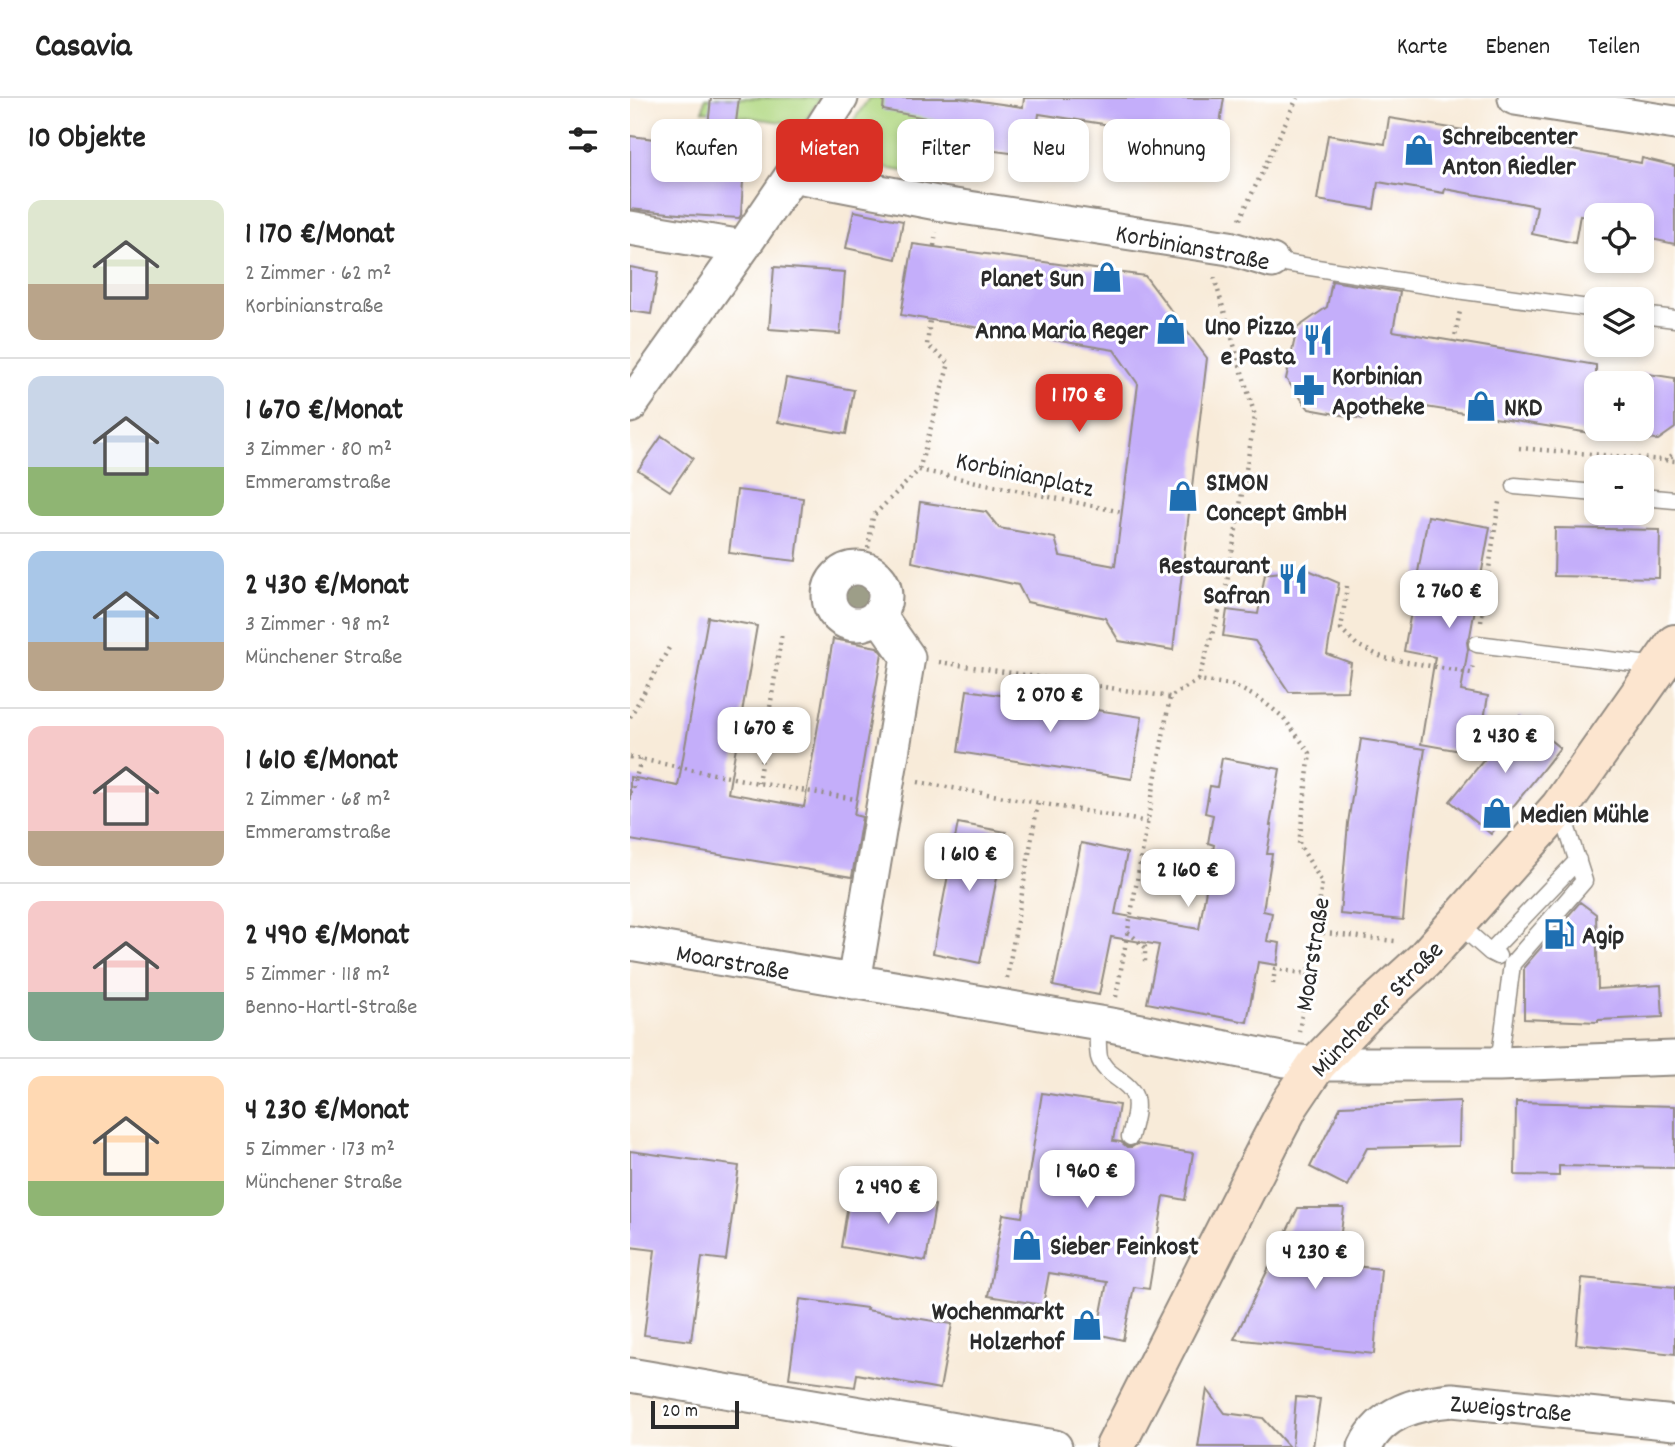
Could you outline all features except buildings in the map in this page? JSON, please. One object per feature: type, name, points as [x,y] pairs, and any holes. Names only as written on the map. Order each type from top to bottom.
[{"type":"main road","name":"Münchener Straße","points":[[1115,1447],[1290,1104],[1308,1052],[1368,1011],[1424,960],[1560,807],[1667,655]]},
{"type":"street","points":[[828,119],[841,98]]},
{"type":"street","points":[[1515,98],[1675,123]]},
{"type":"street","points":[[630,406],[787,182]]},
{"type":"street","name":"Korbinianstraße","points":[[828,182],[942,204],[1229,248],[1272,261]]},
{"type":"street","points":[[630,228],[743,247]]},
{"type":"street","points":[[847,569],[865,569],[880,580],[885,597],[883,607],[871,620],[853,624],[844,621],[831,608],[829,590],[839,574],[847,569]]},
{"type":"street","points":[[854,982],[908,657],[878,614]]},
{"type":"street","name":"Moarstraße","points":[[630,943],[1105,1024],[1286,1060],[1308,1052],[1499,1064],[1675,1058]]},
{"type":"street","points":[[630,1375],[1055,1447]]},
{"type":"street","name":"Zweigstraße","points":[[1365,1447],[1386,1420],[1425,1402],[1452,1400],[1675,1423]]},
{"type":"lane","name":"Korbinianstraße","points":[[1272,261],[1584,307]]},
{"type":"lane","points":[[1654,316],[1675,319]]},
{"type":"lane","points":[[1515,486],[1584,492]]},
{"type":"lane","points":[[1654,498],[1675,500]]},
{"type":"lane","points":[[1477,644],[1667,655]]},
{"type":"lane","points":[[1499,1064],[1512,964],[1584,881],[1560,807]]},
{"type":"lane","points":[[1490,952],[1578,860]]},
{"type":"lane","points":[[1456,922],[1490,952],[1512,964]]},
{"type":"lane","points":[[1105,1024],[1100,1059],[1110,1073],[1128,1086],[1135,1097],[1136,1109],[1130,1137]]},
{"type":"path","points":[[908,657],[1170,697],[1198,680],[1226,589],[1255,416],[1213,274],[1229,248],[1297,98]]},
{"type":"path","points":[[1454,342],[1464,291]]},
{"type":"path","points":[[865,569],[873,516],[919,470],[950,363],[927,345],[930,320]]},
{"type":"path","points":[[1520,448],[1675,461]]},
{"type":"path","points":[[1664,461],[1675,453]]},
{"type":"path","name":"Korbinianplatz","points":[[919,470],[1122,512]]},
{"type":"path","points":[[1347,586],[1341,629],[1357,645],[1384,658],[1471,673],[1500,497]]},
{"type":"path","points":[[758,783],[782,632]]},
{"type":"path","points":[[630,717],[669,648]]},
{"type":"path","name":"Moarstraße","points":[[1198,680],[1233,685],[1260,699],[1283,717],[1310,753],[1299,844],[1322,882],[1309,974],[1308,1052]]},
{"type":"path","points":[[1105,1024],[1128,932],[1170,697]]},
{"type":"path","points":[[630,757],[758,783],[1038,803],[1148,822]]},
{"type":"path","points":[[630,793],[641,759]]},
{"type":"path","points":[[1002,1007],[1038,803]]},
{"type":"path","points":[[1128,932],[1145,947],[1145,962]]},
{"type":"path","points":[[1316,932],[1398,941]]},
{"type":"path","points":[[1273,984],[1275,969],[1309,974]]},
{"type":"green space","points":[[705,98],[820,98],[807,119],[776,119],[776,121],[703,111]]},
{"type":"green space","points":[[869,98],[970,98],[966,119],[897,119],[897,170],[883,168],[883,119],[855,119]]},
{"type":"place","name":"Schreibcenter Anton Riedler","points":[[1419,150]]},
{"type":"place","name":"Planet Sun","points":[[1107,277]]},
{"type":"place","name":"Anna Maria Reger","points":[[1171,329]]},
{"type":"place","name":"Uno Pizza e Pasta","points":[[1318,340]]},
{"type":"place","name":"Korbinian Apotheke","points":[[1309,390]]},
{"type":"place","name":"NKD","points":[[1481,406]]},
{"type":"place","name":"SIMON Concept GmbH","points":[[1183,496]]},
{"type":"place","name":"Restaurant Safran","points":[[1293,579]]},
{"type":"place","name":"Medien Mühle","points":[[1497,813]]},
{"type":"place","name":"Agip","points":[[1559,934]]},
{"type":"place","name":"Sieber Feinkost","points":[[1027,1245]]},
{"type":"place","name":"Wochenmarkt Holzerhof","points":[[1087,1325]]}]
